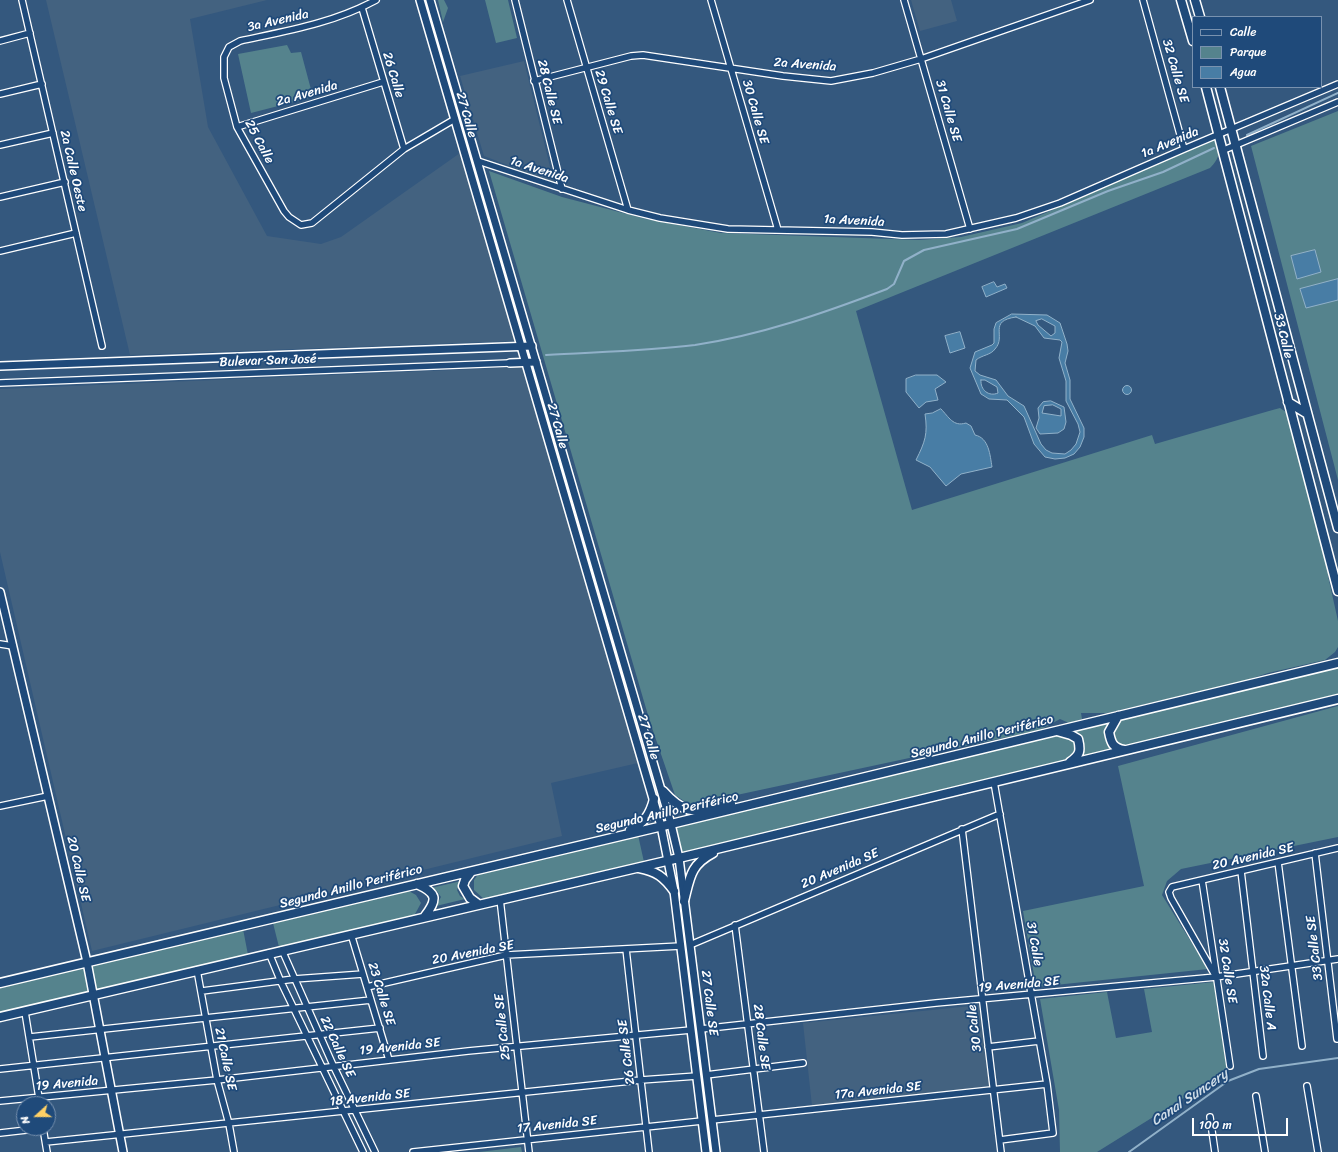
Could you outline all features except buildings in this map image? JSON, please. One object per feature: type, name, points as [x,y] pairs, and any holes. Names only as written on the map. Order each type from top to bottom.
[{"type":"main road","name":"27 Calle","points":[[420,0],[654,800],[669,860]]},
{"type":"main road","name":"27 Calle","points":[[430,0],[663,791],[679,858]]},
{"type":"main road","points":[[1181,0],[1192,38]]},
{"type":"main road","points":[[1195,0],[1200,16]]},
{"type":"main road","name":"33 Calle","points":[[1206,88],[1220,134],[1338,591]]},
{"type":"main road","name":"33 Calle","points":[[1220,88],[1237,145],[1306,412],[1338,528]]},
{"type":"main road","name":"Bulevar San José","points":[[0,366],[532,346]]},
{"type":"main road","name":"Bulevar San José","points":[[510,363],[536,362]]},
{"type":"main road","points":[[1288,402],[1306,412]]},
{"type":"main road","name":"20 Calle SE","points":[[0,592],[87,962],[123,1152]]},
{"type":"main road","name":"Segundo Anillo Periférico","points":[[0,983],[472,872],[1057,731],[1336,661]]},
{"type":"main road","points":[[0,1017],[94,996],[425,916],[679,858],[1335,701]]},
{"type":"main road","points":[[1118,716],[1109,732],[1111,742],[1117,748],[1126,750]]},
{"type":"main road","points":[[1057,731],[1071,735],[1078,739],[1081,750],[1078,756],[1068,764]]},
{"type":"main road","points":[[663,791],[681,808],[690,810],[752,801],[770,800]]},
{"type":"main road","points":[[617,837],[639,826],[647,818],[654,800]]},
{"type":"main road","points":[[684,901],[691,876],[698,862],[723,847]]},
{"type":"main road","name":"27 Calle SE","points":[[679,858],[716,1152]]},
{"type":"main road","name":"27 Calle SE","points":[[669,860],[706,1152]]},
{"type":"main road","points":[[635,867],[659,874],[665,878],[674,891]]},
{"type":"main road","points":[[472,872],[465,880],[463,886],[470,898],[478,904]]},
{"type":"main road","points":[[417,884],[428,889],[432,893],[434,900],[433,906],[425,916]]},
{"type":"street","name":"2a Calle Oeste","points":[[22,0],[102,346]]},
{"type":"street","name":"3a Avenida","points":[[229,47],[240,41],[316,24],[362,8],[376,0]]},
{"type":"street","name":"28 Calle SE","points":[[515,0],[562,189]]},
{"type":"street","name":"29 Calle SE","points":[[567,0],[628,210]]},
{"type":"street","name":"30 Calle SE","points":[[711,0],[778,230]]},
{"type":"street","name":"31 Calle SE","points":[[904,0],[970,229]]},
{"type":"street","name":"2a Avenida","points":[[534,81],[631,56],[643,55],[783,76],[831,81],[873,73],[921,59],[1090,0]]},
{"type":"street","name":"32 Calle SE","points":[[1142,0],[1184,148]]},
{"type":"street","name":"26 Calle","points":[[362,8],[404,149]]},
{"type":"street","points":[[0,40],[30,33]]},
{"type":"street","name":"25 Calle","points":[[229,47],[224,57],[224,78],[237,127],[284,211],[289,217],[301,225],[312,222],[404,149]]},
{"type":"street","name":"2a Avenida","points":[[237,127],[383,82]]},
{"type":"street","points":[[0,94],[42,84]]},
{"type":"street","points":[[1232,129],[1338,84]]},
{"type":"street","points":[[1224,150],[1338,102]]},
{"type":"street","points":[[404,149],[455,119]]},
{"type":"street","name":"1a Avenida","points":[[478,161],[628,210],[660,218],[728,229],[872,232],[922,235],[946,234],[1016,218],[1060,203],[1184,148],[1232,129]]},
{"type":"street","points":[[0,145],[53,133]]},
{"type":"street","points":[[0,197],[65,182]]},
{"type":"street","points":[[0,251],[76,233]]},
{"type":"street","name":"Bulevar San José","points":[[0,383],[510,363]]},
{"type":"street","points":[[0,644],[13,646]]},
{"type":"street","name":"31 Calle","points":[[994,782],[1047,1084],[1053,1133],[1000,1140]]},
{"type":"street","points":[[0,806],[48,796]]},
{"type":"street","name":"20 Avenida SE","points":[[690,945],[1000,814]]},
{"type":"street","name":"30 Calle","points":[[962,829],[1001,1152]]},
{"type":"street","name":"20 Avenida SE","points":[[1216,977],[1171,898],[1169,892],[1172,887],[1338,848]]},
{"type":"street","name":"33 Calle SE","points":[[1315,853],[1337,1039]]},
{"type":"street","points":[[1278,862],[1302,1046]]},
{"type":"street","name":"32a Calle A","points":[[1241,871],[1263,1056]]},
{"type":"street","name":"32 Calle SE","points":[[1202,880],[1216,977],[1221,997],[1230,1066]]},
{"type":"street","name":"25 Calle SE","points":[[500,899],[528,1152]]},
{"type":"street","name":"28 Calle SE","points":[[735,925],[764,1152]]},
{"type":"street","name":"23 Calle SE","points":[[351,934],[389,1060]]},
{"type":"street","name":"20 Avenida SE","points":[[367,987],[506,955],[681,946]]},
{"type":"street","name":"22 Calle SE","points":[[282,950],[333,1066],[375,1152]]},
{"type":"street","name":"26 Calle SE","points":[[626,950],[649,1152]]},
{"type":"street","name":"22 Calle SE","points":[[269,953],[281,982],[308,1035],[363,1152]]},
{"type":"street","name":"19 Avenida SE","points":[[700,1029],[983,999],[1216,977],[1338,959]]},
{"type":"street","name":"21 Calle SE","points":[[197,970],[202,991],[210,1046],[217,1080],[229,1124],[234,1152]]},
{"type":"street","points":[[202,991],[281,982],[294,979],[363,974]]},
{"type":"street","points":[[30,1037],[100,1028],[371,1000]]},
{"type":"street","points":[[25,1012],[39,1096]]},
{"type":"street","points":[[0,1069],[380,1028]]},
{"type":"street","name":"19 Avenida SE","points":[[112,1091],[516,1046],[691,1030]]},
{"type":"street","points":[[988,1047],[1039,1042]]},
{"type":"street","points":[[706,1075],[803,1063]]},
{"type":"street","name":"18 Avenida SE","points":[[46,1142],[120,1136],[521,1092],[697,1076]]},
{"type":"street","name":"17a Avenida SE","points":[[712,1120],[994,1091],[1047,1084]]},
{"type":"street","points":[[1307,1086],[1318,1152]]},
{"type":"street","name":"19 Avenida","points":[[51,1096],[112,1091]]},
{"type":"street","points":[[1256,1096],[1265,1152]]},
{"type":"street","name":"19 Avenida","points":[[0,1101],[16,1099]]},
{"type":"street","points":[[1210,1117],[1215,1152]]},
{"type":"street","name":"17 Avenida SE","points":[[413,1152],[702,1121]]},
{"type":"street","points":[[0,1133],[16,1131]]},
{"type":"street","points":[[45,1136],[47,1152]]},
{"type":"shaded area","points":[[46,0],[267,0],[190,19],[208,127],[267,236],[321,244],[341,237],[460,153],[515,341],[130,355]]},
{"type":"shaded area","points":[[911,0],[951,0],[957,21],[920,31]]},
{"type":"shaded area","points":[[524,61],[554,183],[484,156],[460,76]]},
{"type":"shaded area","points":[[523,367],[638,763],[551,783],[562,836],[92,951],[0,552],[0,389]]},
{"type":"shaded area","points":[[981,1005],[990,1086],[812,1106],[803,1023]]},
{"type":"green space","points":[[438,0],[444,0],[448,8],[443,22]]},
{"type":"green space","points":[[485,0],[508,0],[517,38],[496,43]]},
{"type":"green space","points":[[287,45],[291,53],[301,52],[313,97],[251,113],[238,54]]},
{"type":"green space","points":[[1338,111],[1338,480],[1251,146]]},
{"type":"green space","points":[[1218,138],[1219,147],[1217,158],[1210,168],[856,311],[912,510],[1152,435],[1155,444],[1280,408],[1286,412],[1316,514],[1314,517],[1318,535],[1322,539],[1328,562],[1328,576],[1338,621],[1338,647],[1335,652],[1325,660],[1268,673],[1244,681],[1107,713],[1081,713],[1082,719],[1069,723],[1060,719],[1040,730],[690,805],[675,795],[650,722],[489,171],[562,197],[646,219],[721,233],[919,240],[961,237],[1022,223],[1104,188],[1195,146]]},
{"type":"green space","points":[[1338,663],[1338,698],[1127,750],[1112,742],[1112,727],[1119,719]]},
{"type":"green space","points":[[1338,706],[1338,837],[1181,869],[1167,881],[1162,895],[1208,969],[1036,987],[1023,911],[1144,886],[1118,766]]},
{"type":"green space","points":[[1111,722],[1106,733],[1118,752],[1077,761],[1082,750],[1068,732]]},
{"type":"green space","points":[[1058,736],[1073,741],[1077,749],[1068,762],[679,857],[672,825]]},
{"type":"green space","points":[[638,835],[644,862],[485,900],[474,890],[474,880],[479,873]]},
{"type":"green space","points":[[461,881],[457,890],[460,896],[465,899],[436,906],[441,897],[437,891],[431,888]]},
{"type":"green space","points":[[407,890],[416,895],[421,903],[414,916],[279,947],[273,923]]},
{"type":"green space","points":[[243,929],[248,955],[97,991],[91,965]]},
{"type":"green space","points":[[86,964],[92,995],[0,1017],[0,983]]},
{"type":"green space","points":[[1214,982],[1227,1071],[1097,1152],[1060,1152],[1059,1110],[1040,999],[1107,992],[1116,1038],[1152,1032],[1144,989]]},
{"type":"green space","points":[[521,1147],[522,1152],[479,1152]]},
{"type":"water","points":[[1315,250],[1321,272],[1297,279],[1291,256]]},
{"type":"water","points":[[1338,279],[1338,300],[1306,308],[1300,289]]},
{"type":"water","points":[[994,282],[997,287],[1005,284],[1007,288],[986,297],[982,287]]},
{"type":"water","points":[[1012,314],[1047,315],[1060,323],[1068,351],[1065,363],[1070,380],[1070,399],[1084,428],[1084,437],[1080,447],[1074,454],[1065,458],[1055,459],[1045,457],[1034,444],[1024,417],[1007,400],[989,399],[981,394],[970,368],[975,352],[994,343],[994,329],[996,323]],"holes":[[[1016,317],[1035,326],[1044,338],[1060,340],[1062,342],[1059,358],[1066,381],[1066,401],[1078,424],[1080,432],[1076,444],[1065,454],[1052,453],[1046,450],[1041,444],[1024,406],[1008,396],[996,380],[980,375],[975,371],[976,360],[991,353],[995,349],[998,344],[1000,325],[1007,319]],[[1042,319],[1055,326],[1055,333],[1051,336],[1038,325],[1036,321]],[[981,380],[985,380],[997,387],[998,393],[991,394],[986,392],[981,384]]]},
{"type":"water","points":[[960,332],[965,348],[950,353],[945,336]]},
{"type":"water","points":[[916,375],[937,375],[946,382],[935,389],[938,400],[926,402],[919,408],[906,392],[906,379]]},
{"type":"water","points":[[1127,385],[1132,390],[1127,395],[1122,390]]},
{"type":"water","points":[[1051,401],[1064,407],[1066,422],[1064,429],[1058,433],[1040,434],[1036,428],[1039,418],[1038,408],[1043,402]],"holes":[[[1053,405],[1061,409],[1061,416],[1042,413],[1044,406]]]},
{"type":"water","points":[[941,409],[954,422],[958,424],[966,423],[971,426],[975,435],[980,437],[986,443],[992,467],[961,474],[946,486],[930,467],[916,460],[925,438],[925,414]]},
{"type":"waterway","points":[[1247,135],[1338,93]]},
{"type":"waterway","points":[[546,355],[640,350],[695,345],[720,341],[792,322],[887,289],[894,284],[904,261],[924,250],[1017,229],[1108,191],[1163,172],[1214,148]]},
{"type":"waterway","name":"Canal Suncery","points":[[1129,1152],[1228,1081],[1259,1069],[1338,1058]]}]
